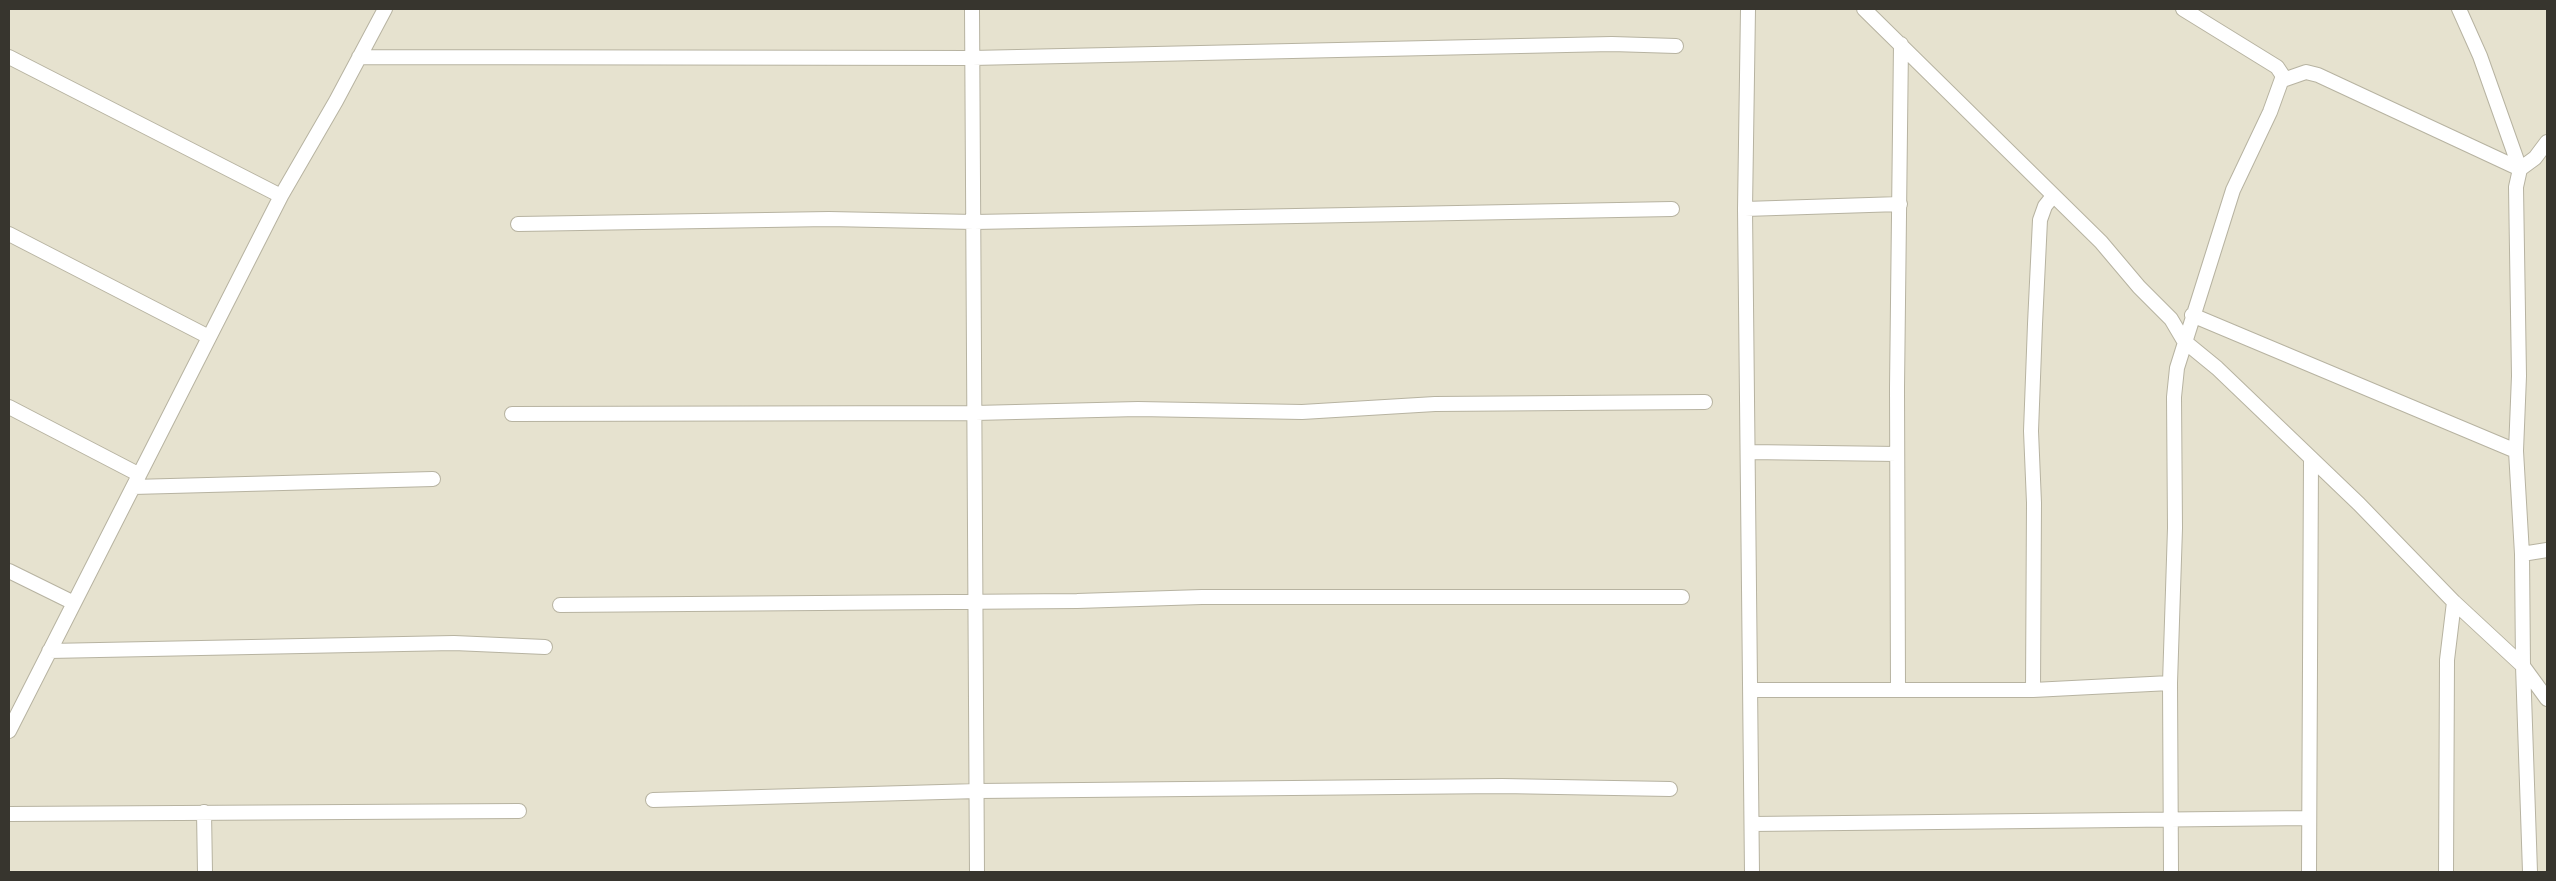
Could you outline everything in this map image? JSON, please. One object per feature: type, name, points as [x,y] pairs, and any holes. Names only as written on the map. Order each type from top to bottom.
[{"type":"street","points":[[9,731],[281,196],[385,9]]},
{"type":"street","points":[[972,9],[978,872]]},
{"type":"street","points":[[1748,9],[1746,209],[1752,872]]},
{"type":"street","points":[[1864,9],[1902,44],[2114,255],[2139,287],[2171,319],[2184,341],[2217,368],[2359,504],[2454,602],[2523,666],[2547,699]]},
{"type":"street","points":[[2171,872],[2170,683],[2175,528],[2174,397],[2177,368],[2192,315],[2233,190],[2270,112],[2282,80],[2282,73],[2276,67],[2183,9]]},
{"type":"street","points":[[2459,9],[2477,47],[2520,170],[2516,187],[2519,376],[2516,452],[2522,554],[2523,666],[2530,872]]},
{"type":"street","points":[[359,57],[972,58],[1612,44],[1676,46]]},
{"type":"street","points":[[1898,689],[1902,44]]},
{"type":"street","points":[[9,57],[281,196]]},
{"type":"street","points":[[2282,80],[2306,72],[2318,75],[2520,170]]},
{"type":"street","points":[[2520,170],[2535,158],[2547,142]]},
{"type":"street","points":[[2034,690],[2034,503],[2031,431],[2035,324],[2040,220],[2044,206],[2053,196]]},
{"type":"street","points":[[1746,209],[1900,204]]},
{"type":"street","points":[[518,224],[829,219],[974,222],[1672,209]]},
{"type":"street","points":[[9,234],[209,337]]},
{"type":"street","points":[[2192,315],[2516,452]]},
{"type":"street","points":[[512,414],[975,413],[1138,409],[1302,412],[1444,404],[1705,402]]},
{"type":"street","points":[[9,407],[136,480],[433,479]]},
{"type":"street","points":[[1749,452],[1898,454]]},
{"type":"street","points":[[2309,872],[2311,459]]},
{"type":"street","points":[[2522,554],[2547,550]]},
{"type":"street","points":[[9,571],[74,603]]},
{"type":"street","points":[[560,605],[977,600],[1077,601],[1202,597],[1682,597]]},
{"type":"street","points":[[2446,872],[2447,660],[2454,602]]},
{"type":"street","points":[[49,651],[454,643],[545,647]]},
{"type":"street","points":[[1751,690],[2034,690],[2170,683]]},
{"type":"street","points":[[654,800],[978,791],[1502,786],[1670,790]]},
{"type":"street","points":[[9,814],[518,811]]},
{"type":"street","points":[[204,812],[205,872]]},
{"type":"street","points":[[1752,824],[2309,818]]}]
